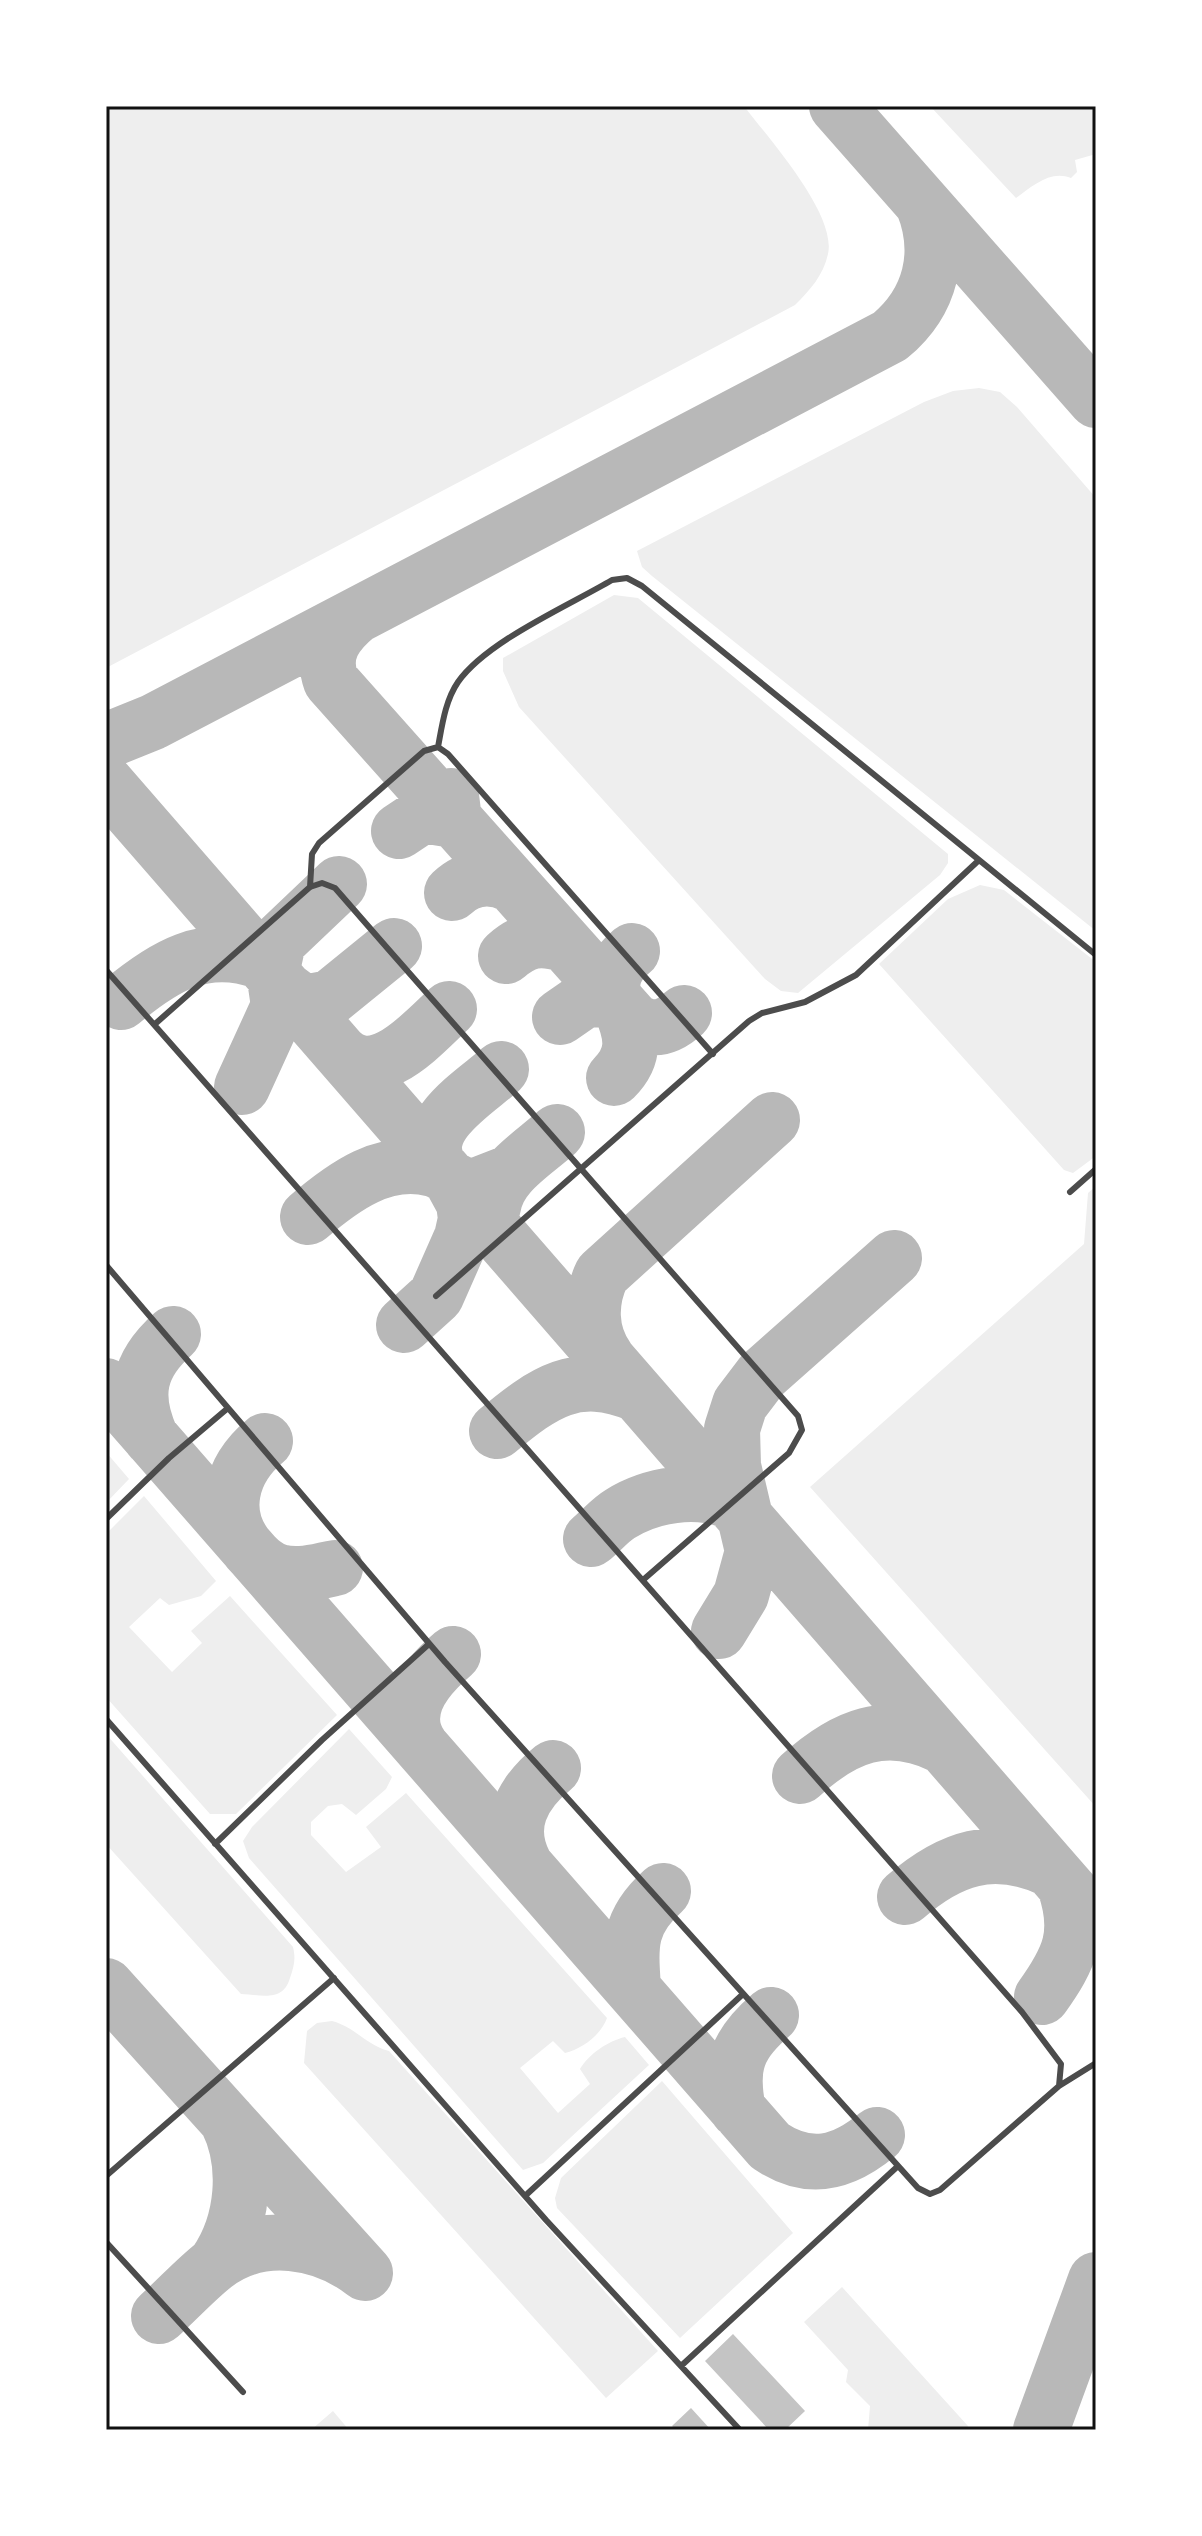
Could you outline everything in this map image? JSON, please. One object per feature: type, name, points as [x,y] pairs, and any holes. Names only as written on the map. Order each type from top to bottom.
[{"type":"lane","points":[[438,747],[446,708],[457,683],[482,656],[612,580],[627,578],[818,727],[1096,955]]},
{"type":"lane","points":[[310,887],[312,854],[319,843],[424,751],[438,747]]},
{"type":"lane","points":[[438,747],[448,754],[713,1054]]},
{"type":"lane","points":[[436,1296],[762,1013],[805,1002],[856,975],[978,861]]},
{"type":"lane","points":[[155,1024],[310,887],[322,883],[335,888],[581,1168],[798,1416],[802,1430],[789,1453],[643,1580]]},
{"type":"lane","points":[[106,970],[1055,2052],[1061,2064],[1059,2086]]},
{"type":"lane","points":[[1070,1192],[1096,1169]]},
{"type":"lane","points":[[106,1265],[429,1644],[918,2188],[930,2194],[940,2190],[1059,2086],[1096,2063]]},
{"type":"lane","points":[[106,1519],[172,1455],[228,1408]]},
{"type":"lane","points":[[215,1844],[322,1740],[429,1644]]},
{"type":"lane","points":[[106,1719],[525,2196],[740,2430]]},
{"type":"lane","points":[[106,2176],[334,1978]]},
{"type":"lane","points":[[525,2196],[743,1994]]},
{"type":"lane","points":[[681,2366],[898,2166]]},
{"type":"lane","points":[[106,2242],[243,2392]]},
{"type":"shaded area","points":[[106,106],[744,106],[812,198],[828,237],[828,254],[819,276],[795,305],[106,668]]},
{"type":"shaded area","points":[[930,106],[1096,106],[1096,154],[1075,160],[1077,172],[1071,178],[1049,178],[1016,198]]},
{"type":"shaded area","points":[[979,388],[1000,392],[1017,407],[1096,498],[1096,931],[652,576],[642,567],[637,551],[924,402],[953,391]]},
{"type":"shaded area","points":[[614,595],[638,598],[948,854],[948,863],[940,875],[798,993],[781,991],[765,979],[519,707],[503,671],[503,658]]},
{"type":"shaded area","points":[[980,885],[1004,890],[1096,962],[1096,1156],[1073,1173],[1064,1170],[879,964],[948,899]]},
{"type":"shaded area","points":[[1096,1186],[1096,1807],[810,1487],[1084,1244],[1088,1193]]},
{"type":"shaded area","points":[[106,1452],[129,1479],[106,1503]]},
{"type":"shaded area","points":[[144,1496],[216,1581],[201,1596],[169,1605],[160,1598],[129,1627],[172,1672],[202,1643],[191,1631],[230,1596],[337,1715],[236,1814],[210,1814],[106,1697],[106,1534]]},
{"type":"shaded area","points":[[349,1729],[392,1777],[386,1789],[356,1815],[342,1804],[328,1806],[311,1822],[311,1835],[346,1872],[381,1847],[366,1827],[406,1793],[607,2018],[596,2035],[584,2045],[565,2053],[553,2041],[520,2068],[558,2113],[590,2084],[580,2069],[588,2058],[606,2045],[625,2037],[649,2065],[543,2163],[523,2170],[249,1858],[243,1841],[252,1827]]},
{"type":"shaded area","points":[[106,1734],[293,1947],[293,1966],[287,1986],[282,1991],[264,1996],[241,1994],[106,1844]]},
{"type":"shaded area","points":[[332,2021],[389,2051],[658,2351],[606,2398],[304,2063],[307,2031],[317,2023]]},
{"type":"shaded area","points":[[662,2081],[793,2233],[680,2338],[557,2208],[555,2198],[561,2178]]},
{"type":"shaded area","points":[[842,2287],[968,2426],[966,2430],[868,2430],[870,2406],[846,2382],[848,2370],[804,2322]]},
{"type":"shaded area","points":[[333,2411],[349,2430],[311,2430]]},
{"type":"building","points":[[733,2334],[805,2411],[785,2430],[769,2430],[705,2361]]},
{"type":"building","points":[[691,2408],[711,2430],[676,2430],[672,2426]]},
{"type":"taxiway","points":[[837,106],[1096,400]]},
{"type":"taxiway","points":[[106,741],[153,722],[890,336],[915,308],[929,276],[932,241],[923,204]]},
{"type":"taxiway","points":[[357,615],[332,644],[328,661],[331,681],[634,1021],[660,1027],[684,1013]]},
{"type":"taxiway","points":[[106,783],[1096,1921]]},
{"type":"taxiway","points":[[399,831],[423,815],[454,820],[451,796]]},
{"type":"taxiway","points":[[452,893],[466,883],[480,879],[496,879],[512,885]]},
{"type":"taxiway","points":[[242,1087],[279,1006],[273,965],[278,942],[339,884]]},
{"type":"taxiway","points":[[506,956],[533,941],[564,944]]},
{"type":"taxiway","points":[[285,989],[304,1003],[330,998],[394,946]]},
{"type":"taxiway","points":[[560,1017],[586,999],[614,1000],[612,985],[615,973],[632,951]]},
{"type":"taxiway","points":[[121,1002],[153,978],[185,961],[221,954],[260,961]]},
{"type":"taxiway","points":[[614,1078],[626,1062],[630,1045],[621,1008]]},
{"type":"taxiway","points":[[339,1051],[353,1061],[368,1064],[383,1061],[412,1043],[449,1009]]},
{"type":"taxiway","points":[[438,1164],[434,1150],[436,1136],[443,1123],[465,1098],[501,1069]]},
{"type":"taxiway","points":[[607,1358],[597,1338],[593,1317],[595,1295],[602,1274],[772,1120]]},
{"type":"taxiway","points":[[493,1207],[496,1195],[509,1174],[557,1132]]},
{"type":"taxiway","points":[[308,1217],[350,1185],[398,1167],[433,1169],[473,1187],[509,1173]]},
{"type":"taxiway","points":[[404,1325],[436,1296],[462,1237],[466,1219],[464,1203],[452,1181]]},
{"type":"taxiway","points":[[719,1631],[741,1595],[753,1551],[733,1466],[732,1429],[740,1404],[762,1375],[894,1258]]},
{"type":"taxiway","points":[[151,1438],[142,1408],[142,1382],[152,1357],[173,1334]]},
{"type":"taxiway","points":[[497,1431],[530,1405],[562,1388],[596,1384],[637,1394]]},
{"type":"taxiway","points":[[106,1386],[770,2146],[798,2159],[825,2161],[851,2153],[877,2135]]},
{"type":"taxiway","points":[[265,1441],[244,1465],[233,1492],[231,1507],[239,1536],[259,1560],[279,1572],[300,1574],[335,1568]]},
{"type":"taxiway","points":[[591,1539],[620,1514],[660,1498],[689,1494],[730,1501]]},
{"type":"taxiway","points":[[421,1746],[414,1733],[413,1708],[424,1684],[453,1654]]},
{"type":"taxiway","points":[[800,1776],[833,1750],[867,1736],[903,1733],[943,1746]]},
{"type":"taxiway","points":[[525,1865],[519,1851],[516,1824],[525,1799],[553,1768]]},
{"type":"taxiway","points":[[905,1897],[939,1873],[973,1859],[1010,1857],[1050,1869]]},
{"type":"taxiway","points":[[1042,1997],[1060,1970],[1070,1944],[1072,1918],[1065,1886]]},
{"type":"taxiway","points":[[633,1988],[632,1947],[637,1924],[663,1891]]},
{"type":"taxiway","points":[[106,1986],[365,2273],[311,2246],[291,2243],[251,2246],[214,2265],[159,2316]]},
{"type":"taxiway","points":[[738,2110],[735,2094],[738,2057],[750,2036],[771,2015]]},
{"type":"taxiway","points":[[216,2263],[233,2230],[240,2193],[238,2155],[227,2120]]},
{"type":"taxiway","points":[[1041,2430],[1096,2280]]}]
